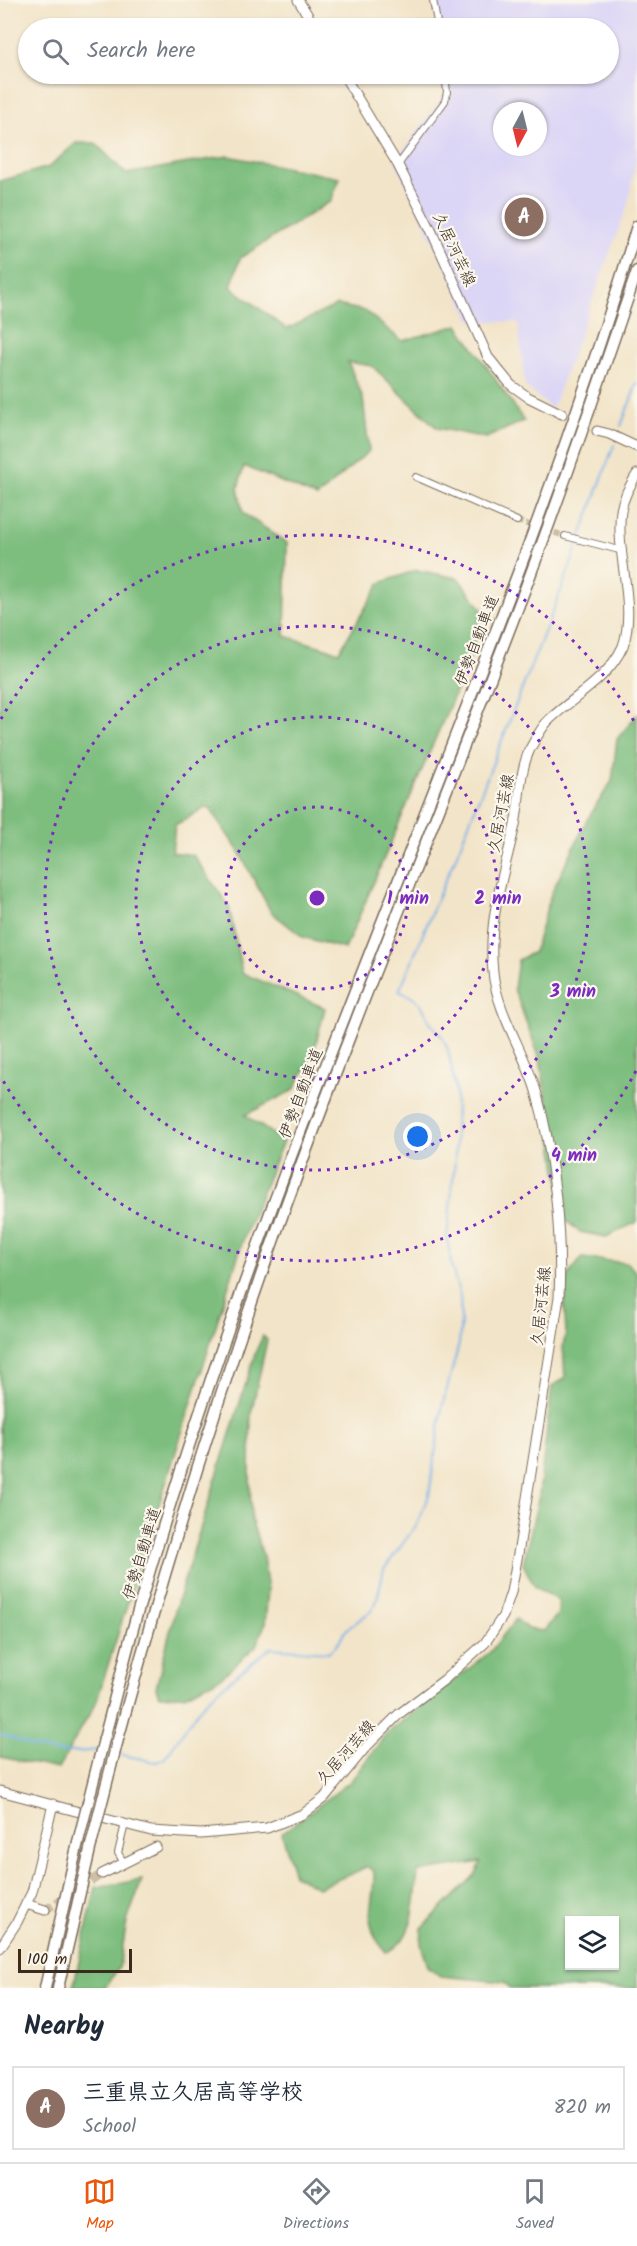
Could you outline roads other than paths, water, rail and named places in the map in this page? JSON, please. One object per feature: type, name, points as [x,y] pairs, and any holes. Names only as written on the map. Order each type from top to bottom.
[{"type":"highway","name":"伊勢自動車道","points":[[45,1988],[78,1842],[137,1615],[182,1470],[264,1229],[519,570],[576,413],[637,226]]},
{"type":"highway","name":"伊勢自動車道","points":[[58,1988],[117,1743],[151,1618],[202,1451],[277,1233],[531,574],[588,417],[637,270]]},
{"type":"main road","points":[[298,0],[310,18]]},
{"type":"main road","name":"久居河芸線","points":[[350,84],[398,165],[431,230],[488,357],[512,385],[528,397],[562,414]]},
{"type":"main road","points":[[597,431],[637,447]]},
{"type":"main road","name":"久居河芸線","points":[[0,1791],[125,1824],[178,1834],[235,1833],[267,1828],[303,1814],[329,1793],[366,1747],[399,1714],[444,1680],[485,1643],[503,1616],[511,1592],[517,1559],[559,1297],[560,1272],[558,1225],[546,1131],[525,1059],[496,989],[491,935],[516,817],[522,773],[529,750],[548,721],[606,673],[622,647],[629,610],[621,512],[626,494],[637,474]]},
{"type":"main road","points":[[0,1948],[32,1893],[52,1804]]},
{"type":"main road","points":[[102,1874],[156,1847]]},
{"type":"main road","points":[[26,1904],[45,1910]]},
{"type":"street","points":[[433,0],[436,18]]},
{"type":"street","points":[[398,165],[445,102],[446,84]]},
{"type":"street","points":[[416,477],[517,521]]},
{"type":"street","points":[[565,536],[623,551]]},
{"type":"street","points":[[124,1863],[118,1853],[125,1824]]},
{"type":"waterway","points":[[621,426],[637,383]]},
{"type":"waterway","points":[[118,1754],[156,1762],[164,1759],[199,1709],[211,1696],[270,1648],[329,1652],[346,1630],[371,1611],[376,1603],[384,1569],[418,1523],[429,1495],[442,1407],[459,1344],[461,1318],[460,1296],[447,1238],[455,1161],[456,1090],[448,1050],[443,1038],[431,1024],[415,998],[399,991],[455,859],[565,580],[614,445]]},
{"type":"waterway","points":[[0,1735],[48,1751],[98,1750]]},
{"type":"tunnel","points":[[517,521],[536,527]]},
{"type":"tunnel","points":[[546,530],[565,536]]},
{"type":"tunnel","points":[[45,1910],[102,1874]]},
{"type":"place","name":"三重県立久居高等学校","points":[[524,217]]}]
